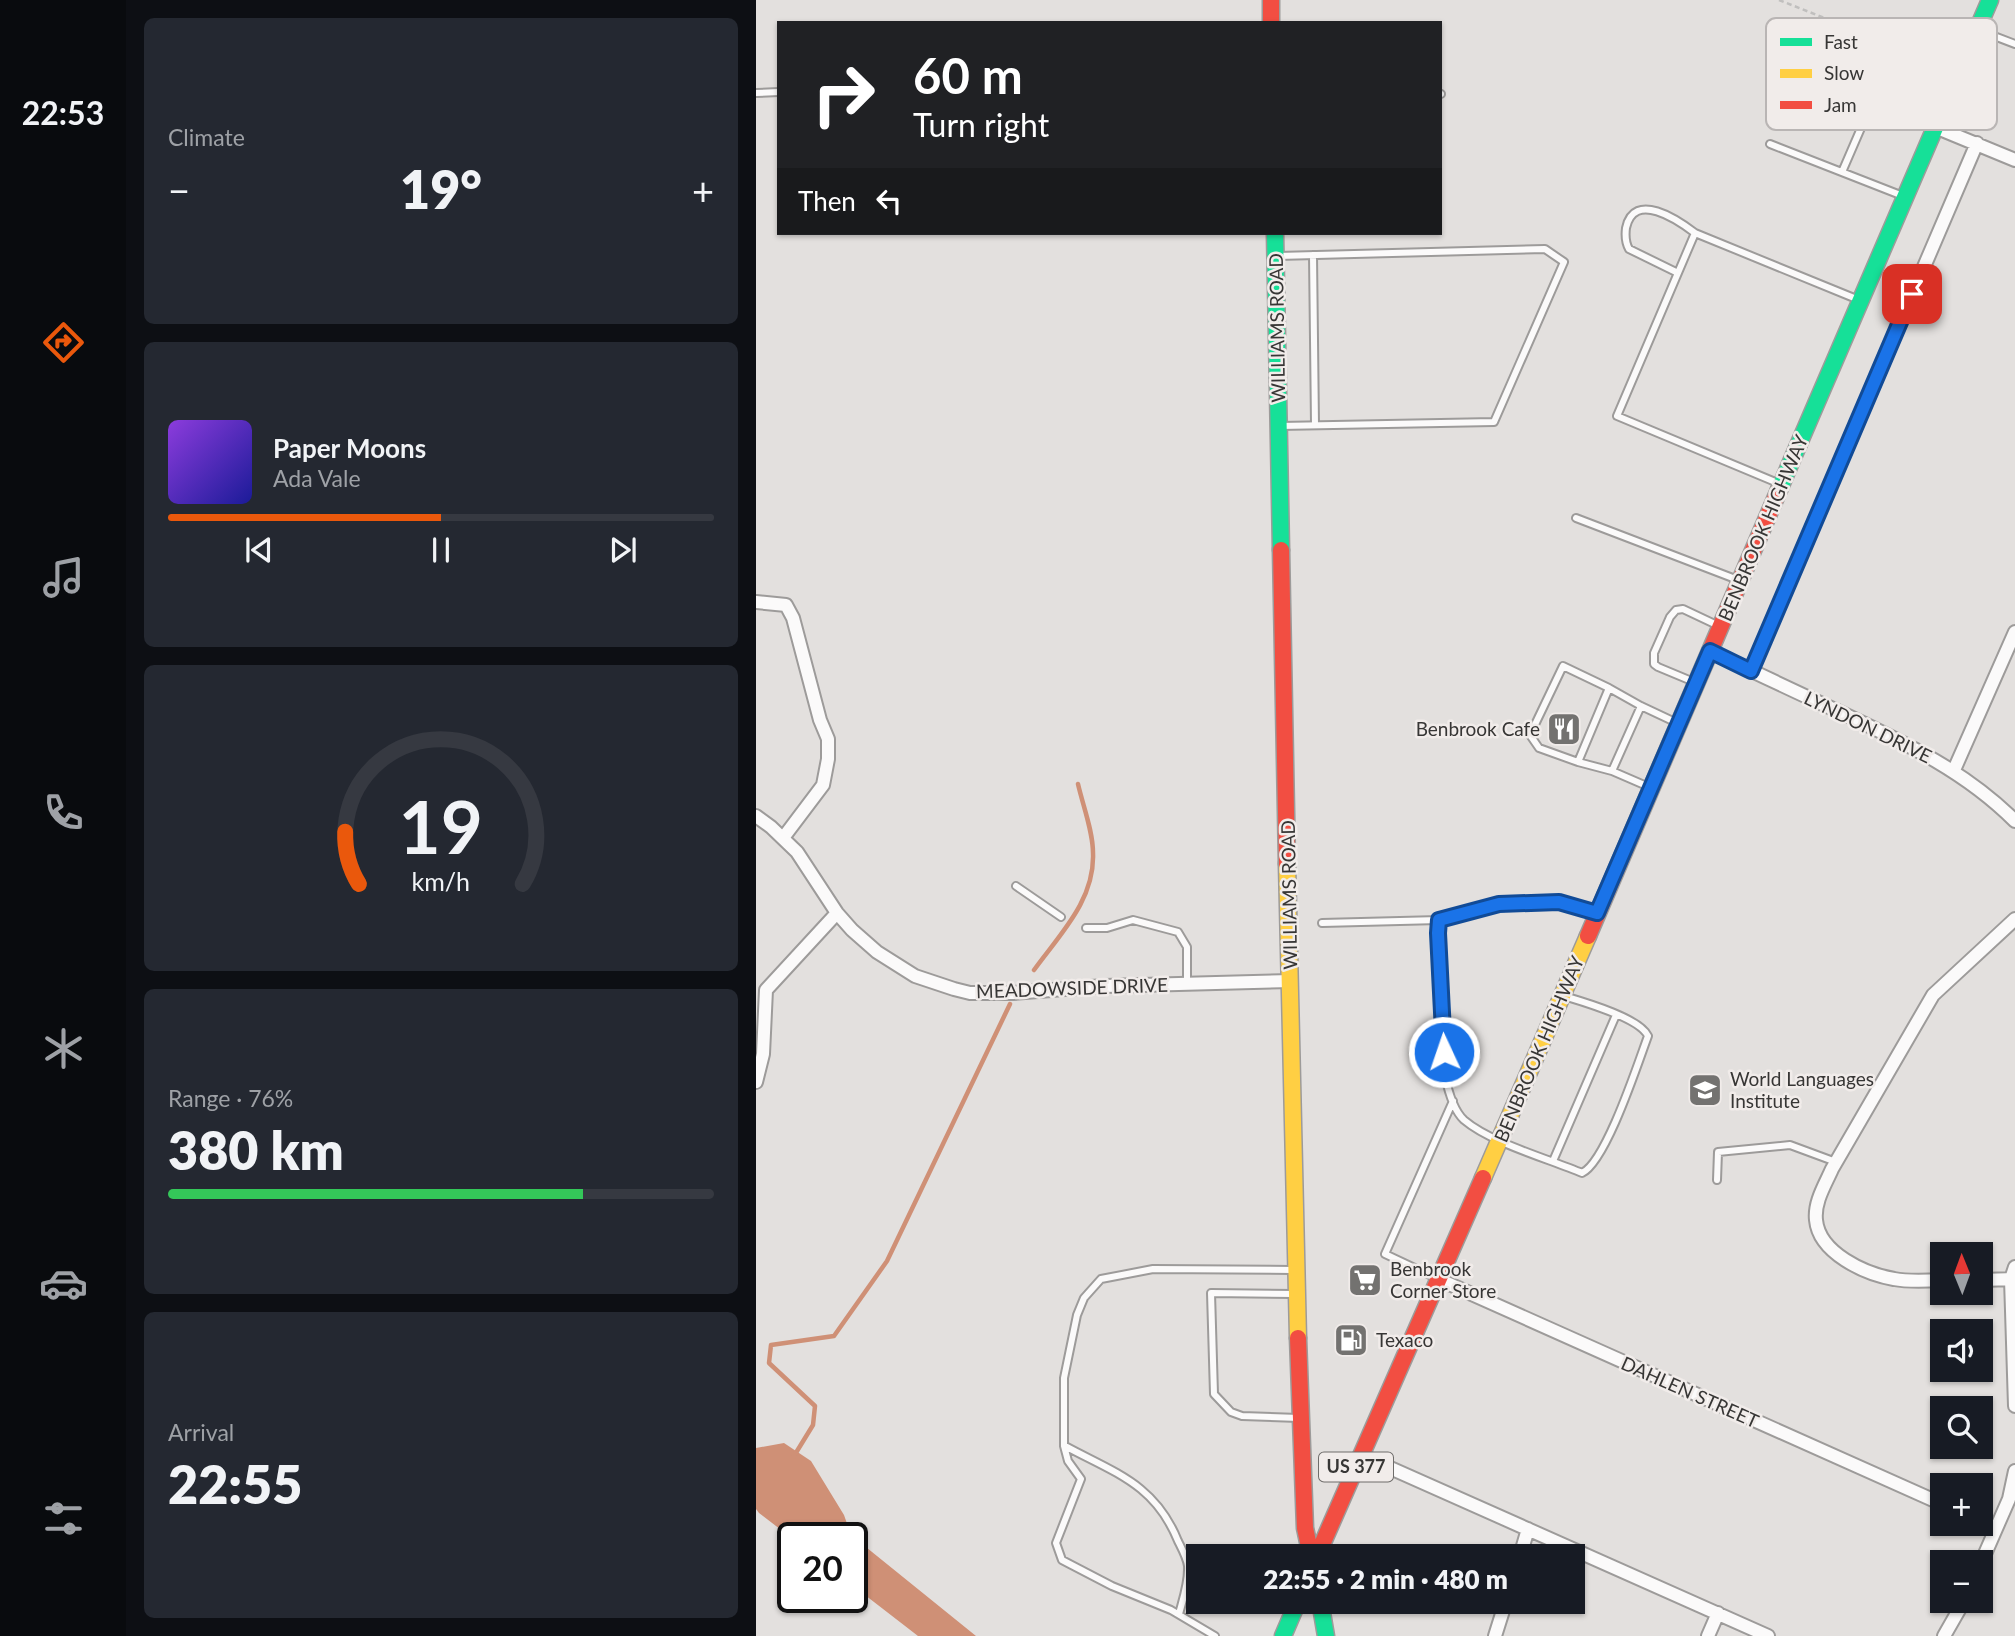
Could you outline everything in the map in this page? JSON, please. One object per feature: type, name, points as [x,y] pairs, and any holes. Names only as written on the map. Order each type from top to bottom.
[{"type":"main road","points":[[1271,0],[1271,21]]},
{"type":"main road","name":"BENBROOK HIGHWAY","points":[[1982,18],[1990,0]]},
{"type":"main road","name":"BENBROOK HIGHWAY","points":[[1322,1544],[1438,1279],[1502,1141],[1597,913],[1934,130]]},
{"type":"main road","name":"WILLIAMS ROAD","points":[[1275,235],[1295,1270],[1300,1354],[1299,1418],[1305,1528],[1308,1544]]},
{"type":"main road","points":[[1283,1636],[1292,1614]]},
{"type":"main road","points":[[1322,1614],[1326,1636]]},
{"type":"street","points":[[1943,130],[2015,160]]},
{"type":"street","points":[[1751,671],[1977,143]]},
{"type":"street","points":[[756,602],[786,605],[793,618],[820,720],[828,739],[828,759],[823,785],[783,838]]},
{"type":"street","points":[[1954,770],[2015,632]]},
{"type":"street","name":"LYNDON DRIVE","points":[[1710,651],[1918,749],[1954,770],[1990,797],[2015,821]]},
{"type":"street","name":"MEADOWSIDE DRIVE","points":[[756,816],[797,852],[837,913],[877,952],[915,976],[970,993],[1291,981]]},
{"type":"street","points":[[756,1082],[764,1054],[766,990],[837,913]]},
{"type":"street","points":[[1930,1280],[1895,1280],[1873,1274],[1828,1247],[1818,1232],[1818,1199],[1836,1162],[1933,995],[2015,919]]},
{"type":"street","points":[[1993,1278],[2014,1275],[2015,1406]]},
{"type":"street","name":"DAHLEN STREET","points":[[1438,1279],[1930,1499]]},
{"type":"street","points":[[1362,1455],[1768,1636]]},
{"type":"street","points":[[1987,1550],[2009,1499],[2015,1471]]},
{"type":"street","points":[[1524,1544],[1528,1529]]},
{"type":"street","points":[[1944,1636],[1957,1613]]},
{"type":"street","points":[[1496,1636],[1502,1614]]},
{"type":"street","points":[[1709,1636],[1718,1614]]},
{"type":"lane","points":[[1997,37],[2015,44]]},
{"type":"lane","points":[[756,93],[777,92]]},
{"type":"lane","points":[[1842,172],[1860,130]]},
{"type":"lane","points":[[1770,144],[1905,197]]},
{"type":"lane","points":[[1678,272],[1629,249],[1625,238],[1627,223],[1636,212],[1649,209],[1695,233],[1860,301]]},
{"type":"lane","points":[[1695,233],[1617,416],[1781,485]]},
{"type":"lane","points":[[1276,256],[1545,249],[1564,262],[1494,422],[1279,426]]},
{"type":"lane","points":[[1313,255],[1315,425]]},
{"type":"lane","points":[[1576,518],[1740,581]]},
{"type":"lane","points":[[1696,683],[1658,667],[1654,664],[1654,653],[1670,617],[1676,610],[1683,609],[1720,627]]},
{"type":"lane","points":[[1651,788],[1612,771],[1539,748],[1530,735],[1563,666],[1679,723]]},
{"type":"lane","points":[[1578,762],[1609,688]]},
{"type":"lane","points":[[1612,771],[1641,706]]},
{"type":"lane","points":[[1016,886],[1060,916]]},
{"type":"lane","points":[[1322,923],[1439,920],[1499,904],[1559,902],[1597,913]]},
{"type":"lane","points":[[1086,928],[1107,928],[1133,920],[1178,932],[1186,947],[1187,984]]},
{"type":"lane","points":[[1439,920],[1445,1076],[1462,1118],[1502,1141],[1583,1173],[1589,1170],[1602,1150],[1648,1035],[1645,1028],[1562,995]]},
{"type":"lane","points":[[1553,1161],[1616,1015]]},
{"type":"lane","points":[[1438,1279],[1385,1254],[1453,1100]]},
{"type":"lane","points":[[1717,1180],[1717,1152],[1790,1145],[1836,1162]]},
{"type":"lane","points":[[1215,1636],[1179,1614],[1112,1586],[1062,1560],[1056,1542],[1081,1479],[1068,1461],[1064,1446],[1064,1378],[1077,1315],[1084,1298],[1101,1279],[1153,1269],[1295,1270]]},
{"type":"lane","points":[[1296,1294],[1210,1293],[1214,1394],[1231,1412],[1242,1416],[1299,1418]]},
{"type":"lane","points":[[1064,1446],[1142,1487],[1158,1503],[1188,1563],[1188,1578],[1179,1614]]},
{"type":"path","points":[[1779,0],[1825,18]]},
{"type":"shaded area","points":[[784,1443],[811,1461],[846,1522],[777,1522],[777,1527],[759,1513],[756,1509],[756,1448]]},
{"type":"shaded area","points":[[868,1549],[976,1636],[918,1636],[868,1597]]},
{"type":"waterway","points":[[1034,970],[1074,916],[1088,886],[1092,870],[1091,836],[1078,784]]},
{"type":"waterway","points":[[794,1456],[813,1425],[815,1406],[769,1363],[771,1345],[834,1336],[887,1261],[1010,1004]]},
{"type":"traffic: fast","points":[[1982,18],[1990,0]]},
{"type":"traffic: fast","points":[[1779,490],[1934,130]]},
{"type":"traffic: fast","points":[[1275,235],[1281,550]]},
{"type":"traffic: fast","points":[[1283,1636],[1292,1614]]},
{"type":"traffic: fast","points":[[1322,1614],[1326,1636]]},
{"type":"traffic: slow","points":[[1287,864],[1298,1338]]},
{"type":"traffic: slow","points":[[1483,1178],[1588,936]]},
{"type":"traffic: jam","points":[[1271,0],[1271,21]]},
{"type":"traffic: jam","points":[[1588,936],[1779,490]]},
{"type":"traffic: jam","points":[[1281,550],[1287,864]]},
{"type":"traffic: jam","points":[[1322,1544],[1483,1178]]},
{"type":"traffic: jam","points":[[1298,1338],[1305,1528],[1308,1544]]},
{"type":"place","name":"Benbrook Cafe","points":[[1564,729]]},
{"type":"place","name":"World Languages Institute","points":[[1705,1090]]},
{"type":"place","name":"Benbrook Corner Store","points":[[1365,1280]]},
{"type":"place","name":"Texaco","points":[[1351,1340]]},
{"type":"route","points":[[1444,1052],[1439,920],[1499,904],[1559,902],[1597,913],[1710,651],[1751,671],[1912,294]]}]
